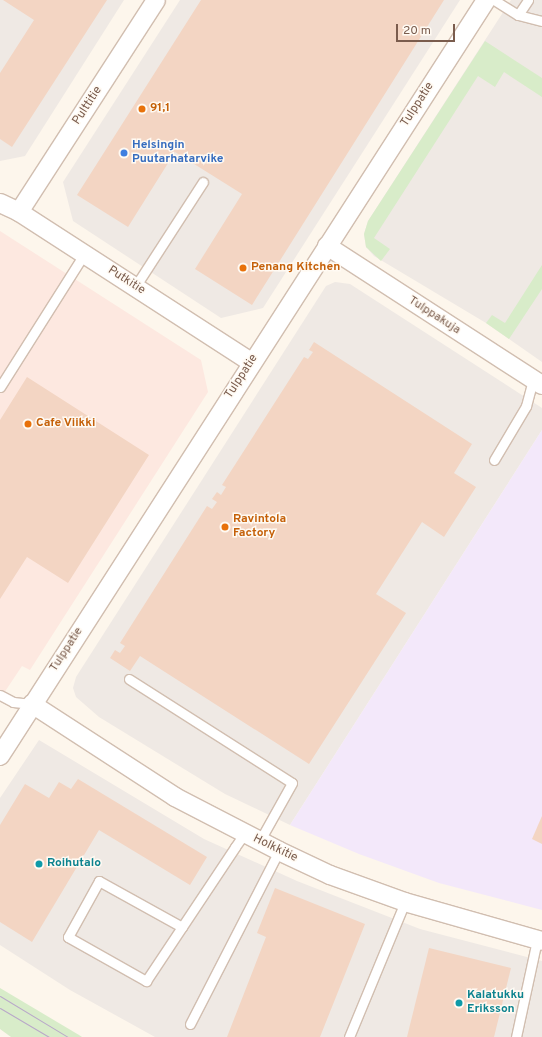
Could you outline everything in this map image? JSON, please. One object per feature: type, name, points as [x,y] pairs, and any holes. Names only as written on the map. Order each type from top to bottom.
[{"type":"street","name":"Pulttitie","points":[[19,212],[156,0]]},
{"type":"street","name":"Tulppatie","points":[[0,756],[251,362],[486,0]]},
{"type":"street","name":"Putkitie","points":[[0,203],[19,212],[251,362]]},
{"type":"street","name":"Tulppakuja","points":[[327,246],[537,382]]},
{"type":"street","name":"Holkkitie","points":[[32,704],[131,770],[252,838],[330,875],[405,902],[539,941]]},
{"type":"lane","points":[[494,0],[518,15],[542,20]]},
{"type":"lane","points":[[518,15],[528,0]]},
{"type":"lane","points":[[134,287],[203,182]]},
{"type":"lane","points":[[0,387],[84,254]]},
{"type":"lane","points":[[494,460],[526,406],[537,382]]},
{"type":"lane","points":[[129,679],[292,783],[252,838],[182,927],[146,981],[68,937],[99,881],[182,927]]},
{"type":"lane","points":[[0,695],[13,702],[32,704]]},
{"type":"lane","points":[[190,1024],[279,851]]},
{"type":"lane","points":[[349,1037],[405,902]]},
{"type":"lane","points":[[516,1037],[539,941]]},
{"type":"shaded area","points":[[0,0],[124,0],[25,156],[0,161]]},
{"type":"shaded area","points":[[180,0],[460,0],[263,308],[221,318],[73,221],[63,182]]},
{"type":"shaded area","points":[[511,0],[542,0],[542,362],[486,323],[374,256],[366,247],[364,234],[368,221]]},
{"type":"shaded area","points":[[0,231],[201,360],[208,392],[30,670],[22,666],[0,699]]},
{"type":"shaded area","points":[[335,282],[350,284],[542,408],[542,430],[290,825],[225,794],[99,717],[76,697],[73,688],[76,677],[326,286]]},
{"type":"shaded area","points":[[542,430],[542,910],[439,883],[359,854],[290,825]]},
{"type":"shaded area","points":[[39,740],[204,839],[297,881],[420,929],[542,961],[542,1037],[155,1037],[70,990],[0,945],[0,798]]},
{"type":"green space","points":[[485,41],[542,78],[542,97],[504,72],[495,87],[478,76],[374,238],[390,249],[381,261],[366,247],[364,234],[368,221]]},
{"type":"green space","points":[[542,265],[542,289],[509,339],[486,323],[492,315],[505,323]]},
{"type":"green space","points":[[0,988],[82,1037],[11,1037],[0,1029]]},
{"type":"building","points":[[3,0],[107,0],[12,147],[0,139],[0,73],[34,20]]},
{"type":"building","points":[[201,0],[444,0],[252,305],[195,269],[242,194],[175,152],[128,227],[77,195]]},
{"type":"building","points":[[314,342],[472,444],[454,473],[476,487],[444,537],[422,522],[376,594],[406,613],[309,764],[140,656],[130,671],[110,658],[115,650],[120,653],[125,646],[120,643],[207,506],[212,509],[217,502],[212,499],[217,492],[221,495],[226,487],[222,485],[304,357],[308,359],[313,352],[309,350]]},
{"type":"building","points":[[27,377],[149,455],[68,583],[27,557],[0,599],[0,420]]},
{"type":"building","name":"Roihutalo","points":[[78,779],[207,857],[190,885],[99,830],[32,942],[0,922],[0,825],[25,784],[49,798],[59,782],[71,789]]},
{"type":"building","points":[[542,816],[542,844],[532,839]]},
{"type":"building","points":[[275,888],[365,924],[320,1037],[227,1037],[266,937],[257,933]]},
{"type":"building","name":"Kalatukku Eriksson","points":[[429,948],[511,968],[494,1037],[407,1037]]},
{"type":"tram line","points":[[0,996],[68,1037]]},
{"type":"tram line","points":[[0,1008],[49,1037]]},
{"type":"place","name":"91,1","points":[[142,109]]},
{"type":"place","name":"Helsingin Puutarhatarvike","points":[[124,153]]},
{"type":"place","name":"Penang Kitchen","points":[[243,268]]},
{"type":"place","name":"Cafe Viikki","points":[[28,424]]},
{"type":"place","name":"Ravintola Factory","points":[[225,527]]},
{"type":"place","name":"Roihutalo","points":[[39,864]]},
{"type":"place","name":"Kalatukku Eriksson","points":[[459,1003]]}]
